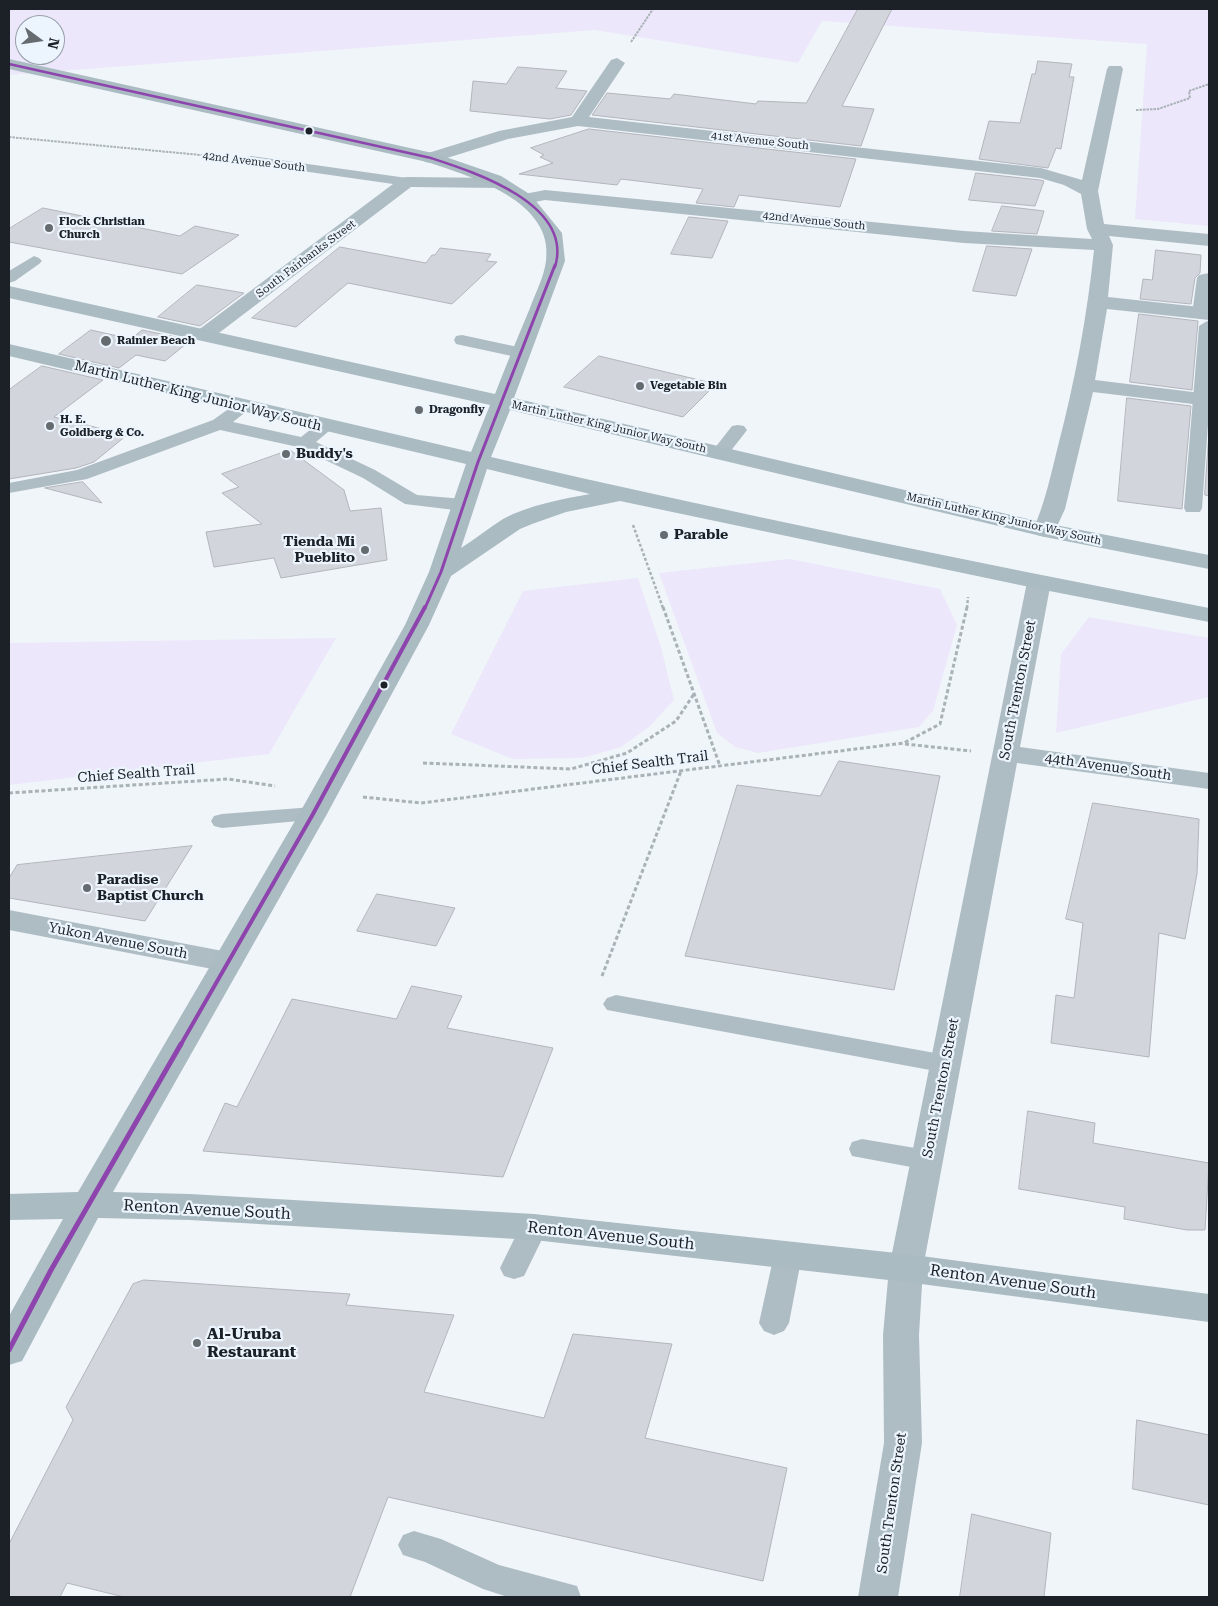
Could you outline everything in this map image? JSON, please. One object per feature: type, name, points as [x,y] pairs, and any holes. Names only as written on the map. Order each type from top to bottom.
[{"type":"main road","points":[[9,64],[431,158],[476,172],[513,192],[540,215],[553,233],[556,261],[504,402],[478,462],[441,572],[417,625],[313,814],[88,1205],[9,1350]]},
{"type":"main road","name":"Martin Luther King Junior Way South","points":[[9,292],[504,402],[1045,530],[1209,562]]},
{"type":"main road","name":"Martin Luther King Junior Way South","points":[[9,350],[243,407],[625,495],[1039,582],[1209,615]]},
{"type":"main road","points":[[441,572],[512,524],[524,518],[580,502],[625,495]]},
{"type":"main road","name":"Renton Avenue South","points":[[9,1207],[88,1205],[190,1207],[534,1226],[906,1268],[1209,1308]]},
{"type":"street","points":[[578,121],[617,63]]},
{"type":"street","points":[[1045,530],[1054,509],[1084,385],[1098,302],[1100,237],[1089,191],[1115,69]]},
{"type":"street","name":"41st Avenue South","points":[[431,158],[505,135],[578,121],[1041,173],[1070,181],[1089,191]]},
{"type":"street","name":"42nd Avenue South","points":[[407,182],[964,237],[1100,237],[1209,240]]},
{"type":"street","name":"South Fairbanks Street","points":[[204,335],[407,182]]},
{"type":"street","points":[[1098,302],[1206,316]]},
{"type":"street","points":[[1084,385],[1205,399]]},
{"type":"street","name":"South Trenton Street","points":[[878,1597],[903,1443],[902,1335],[906,1268],[1039,582]]},
{"type":"street","name":"44th Avenue South","points":[[1006,753],[1209,781]]},
{"type":"street","name":"Yukon Avenue South","points":[[9,920],[228,962]]},
{"type":"lane","name":"42nd Avenue South","points":[[251,160],[407,182]]},
{"type":"lane","points":[[9,278],[34,260]]},
{"type":"lane","points":[[1193,508],[1205,399],[1205,278],[1209,278]]},
{"type":"lane","points":[[462,340],[522,353]]},
{"type":"lane","points":[[9,488],[81,475],[219,424],[243,407]]},
{"type":"lane","points":[[219,424],[304,442],[369,474],[412,500],[463,505]]},
{"type":"lane","points":[[304,442],[326,426]]},
{"type":"lane","points":[[720,453],[738,430]]},
{"type":"lane","points":[[222,821],[313,814]]},
{"type":"lane","points":[[616,1004],[946,1064]]},
{"type":"lane","points":[[862,1149],[927,1160]]},
{"type":"lane","points":[[514,1268],[534,1226]]},
{"type":"lane","points":[[774,1323],[788,1255]]},
{"type":"lane","points":[[414,1544],[430,1549],[494,1579],[565,1597]]},
{"type":"path","points":[[617,63],[653,9]]},
{"type":"path","points":[[1107,104],[1149,112],[1161,110],[1190,98],[1189,91],[1209,84]]},
{"type":"path","name":"42nd Avenue South","points":[[9,137],[251,160]]},
{"type":"path","points":[[630,518],[720,766]]},
{"type":"path","name":"Chief Sealth Trail","points":[[904,743],[940,724],[967,612],[969,567]]},
{"type":"path","points":[[422,764],[571,769],[627,753],[676,721],[694,694]]},
{"type":"path","name":"Chief Sealth Trail","points":[[399,801],[421,803],[904,743],[952,750]]},
{"type":"path","points":[[616,1004],[593,1000],[681,771]]},
{"type":"path","name":"Chief Sealth Trail","points":[[9,793],[228,779],[264,784]]},
{"type":"shaded area","points":[[9,9],[1209,9],[1209,226],[1135,219],[1147,44],[822,21],[798,63],[595,30],[9,75]]},
{"type":"shaded area","points":[[790,559],[940,589],[957,625],[933,711],[919,727],[758,753],[735,747],[717,733],[659,573]]},
{"type":"shaded area","points":[[638,578],[661,647],[674,700],[649,727],[621,747],[582,758],[513,759],[451,734],[523,591]]},
{"type":"shaded area","points":[[1089,617],[1209,638],[1209,697],[1056,733],[1061,654]]},
{"type":"shaded area","points":[[336,638],[269,754],[9,785],[9,643]]},
{"type":"building","points":[[858,9],[892,9],[842,106],[874,109],[861,146],[592,115],[607,93],[670,99],[674,94],[756,104],[758,101],[806,103]]},
{"type":"building","points":[[1038,61],[1072,64],[1069,77],[1074,77],[1061,149],[1056,148],[1048,168],[979,159],[989,121],[1020,123],[1032,74],[1035,74]]},
{"type":"building","points":[[518,67],[567,71],[556,88],[587,91],[571,115],[550,119],[470,111],[473,81],[506,84]]},
{"type":"building","points":[[589,129],[856,159],[840,207],[739,195],[734,207],[696,203],[703,189],[621,179],[617,185],[519,174],[553,163],[540,157],[544,155],[531,148]]},
{"type":"building","points":[[976,173],[1044,181],[1035,206],[969,200]]},
{"type":"building","points":[[1002,206],[1044,211],[1037,234],[992,231]]},
{"type":"building","points":[[43,208],[180,236],[195,226],[239,235],[182,274],[9,242],[9,229]]},
{"type":"building","points":[[689,217],[728,221],[712,258],[671,254]]},
{"type":"building","points":[[987,246],[1032,249],[1016,296],[973,291]]},
{"type":"building","points":[[340,247],[426,263],[440,248],[491,254],[486,261],[497,262],[452,304],[348,283],[296,327],[252,318]]},
{"type":"building","points":[[1156,250],[1201,255],[1200,273],[1195,278],[1191,304],[1140,299],[1143,279],[1152,280]]},
{"type":"building","points":[[197,285],[244,293],[200,326],[158,317]]},
{"type":"building","points":[[1139,314],[1198,321],[1192,390],[1130,382]]},
{"type":"building","points":[[91,330],[131,339],[142,330],[191,340],[165,361],[136,355],[119,368],[59,354]]},
{"type":"building","name":"Vegetable Bin","points":[[599,356],[716,384],[683,417],[564,387]]},
{"type":"building","name":"H. E. Goldberg & Co.","points":[[42,366],[103,380],[54,417],[127,435],[94,462],[76,468],[9,479],[9,390]]},
{"type":"building","points":[[1127,398],[1191,406],[1182,509],[1118,501]]},
{"type":"building","points":[[1209,433],[1209,496],[1205,495]]},
{"type":"building","points":[[290,450],[344,490],[350,511],[381,508],[387,560],[281,578],[274,558],[214,567],[206,532],[262,524],[222,493],[239,487],[222,474]]},
{"type":"building","points":[[83,482],[102,503],[45,488]]},
{"type":"building","points":[[839,761],[940,776],[894,990],[685,956],[737,785],[820,796]]},
{"type":"building","points":[[1093,803],[1199,819],[1197,874],[1185,939],[1159,933],[1149,1057],[1051,1043],[1056,995],[1074,998],[1083,923],[1066,919]]},
{"type":"building","name":"Paradise Baptist Church","points":[[192,846],[145,921],[9,898],[9,878],[17,865]]},
{"type":"building","points":[[377,894],[455,908],[436,946],[357,931]]},
{"type":"building","points":[[412,986],[462,996],[447,1028],[553,1048],[503,1177],[203,1151],[225,1103],[237,1107],[292,999],[396,1019]]},
{"type":"building","points":[[1028,1111],[1095,1123],[1093,1143],[1209,1163],[1205,1230],[1187,1230],[1124,1219],[1125,1207],[1019,1189]]},
{"type":"building","points":[[144,1280],[350,1294],[346,1305],[454,1315],[424,1392],[544,1418],[573,1334],[672,1344],[645,1438],[787,1468],[763,1581],[388,1497],[350,1597],[124,1597],[67,1583],[60,1597],[9,1597],[9,1544],[73,1420],[66,1407],[133,1284]]},
{"type":"building","points":[[1137,1420],[1209,1435],[1209,1505],[1133,1489]]},
{"type":"building","points":[[972,1514],[1051,1533],[1044,1597],[960,1597]]},
{"type":"transit line","points":[[9,64],[431,158],[470,171],[514,192],[532,206],[547,222],[555,240],[556,262],[478,462],[441,572],[417,625],[313,814],[51,1270],[9,1350]]},
{"type":"place","name":"Flock Christian Church","points":[[49,228]]},
{"type":"place","name":"Rainier Beach","points":[[106,341]]},
{"type":"place","name":"Vegetable Bin","points":[[640,386]]},
{"type":"place","name":"Dragonfly","points":[[419,410]]},
{"type":"place","name":"H. E. Goldberg & Co.","points":[[50,426]]},
{"type":"place","name":"Buddy's","points":[[286,454]]},
{"type":"place","name":"Parable","points":[[664,535]]},
{"type":"place","name":"Tienda Mi Pueblito","points":[[365,550]]},
{"type":"place","name":"Paradise Baptist Church","points":[[87,888]]},
{"type":"place","name":"Al-Uruba Restaurant","points":[[197,1343]]}]
